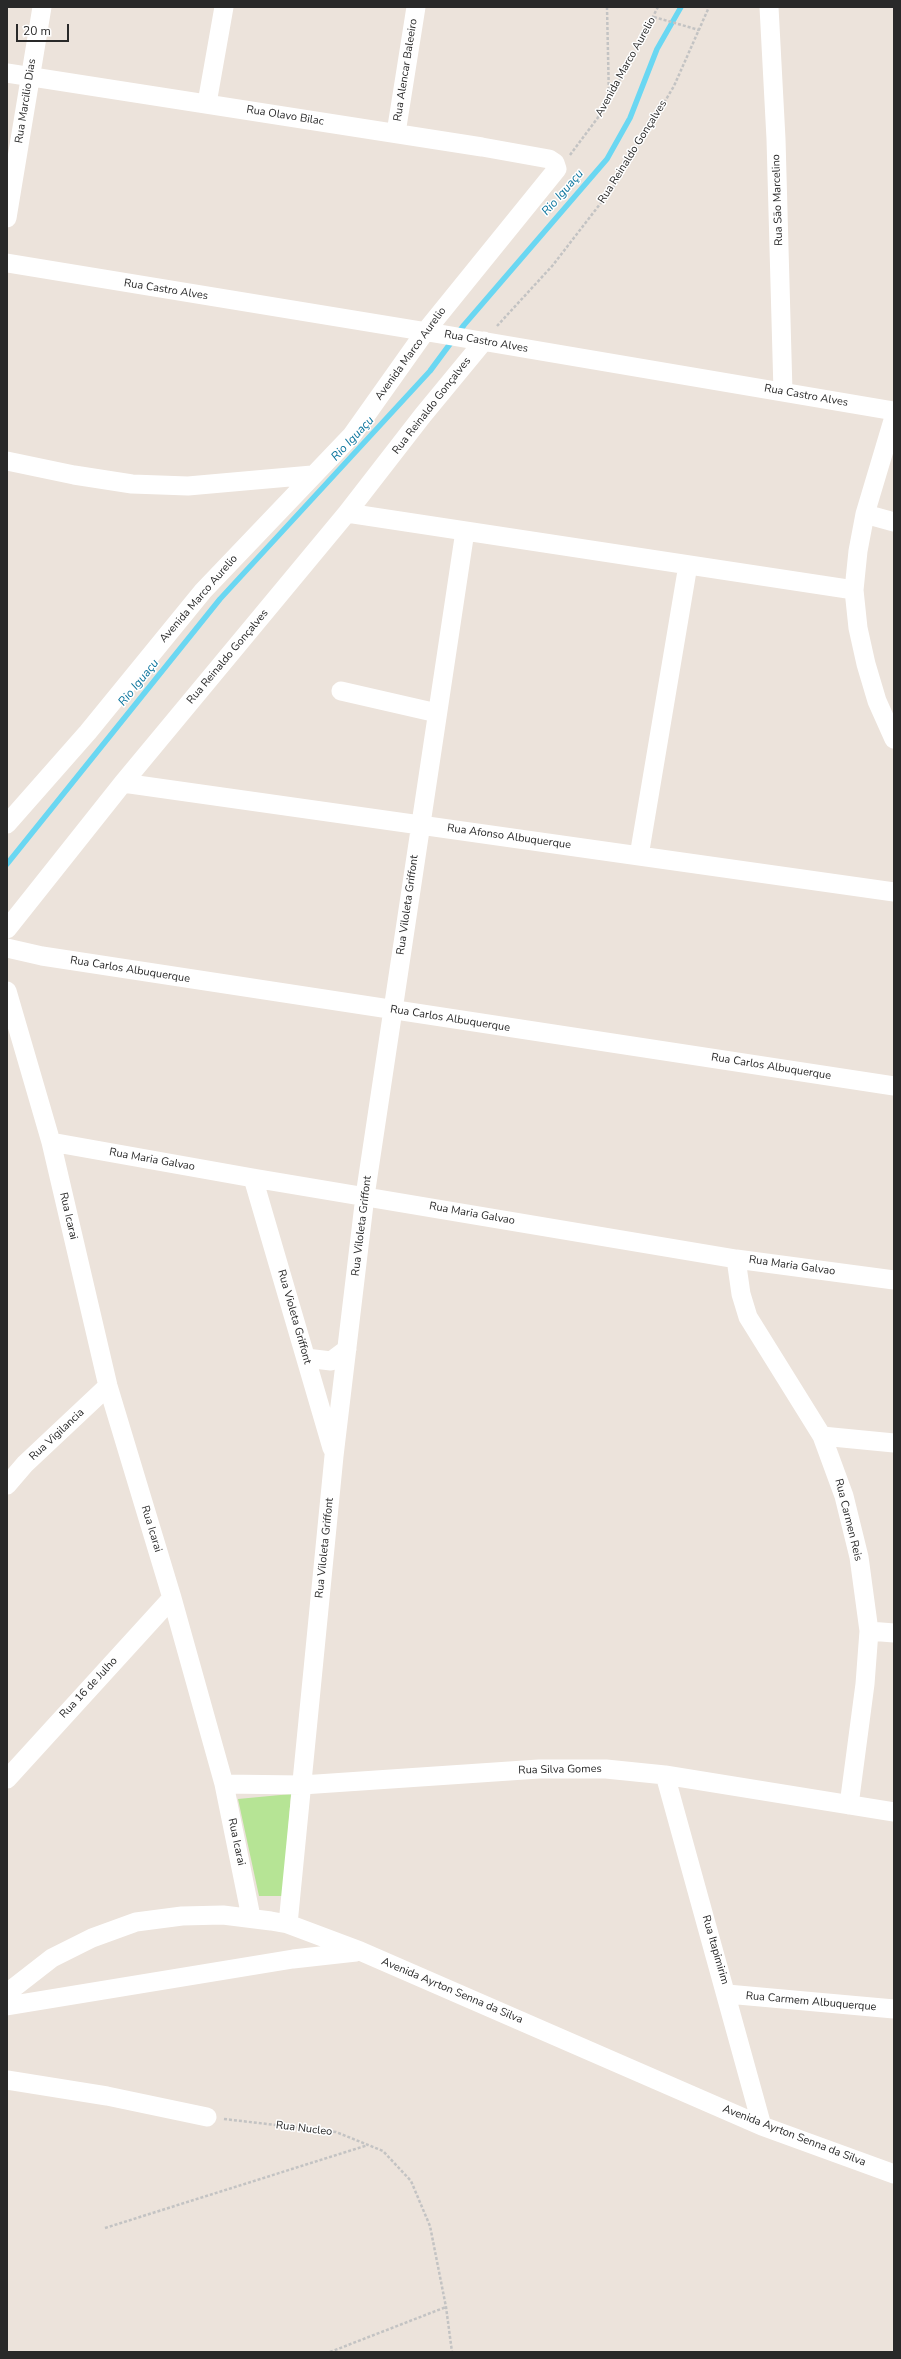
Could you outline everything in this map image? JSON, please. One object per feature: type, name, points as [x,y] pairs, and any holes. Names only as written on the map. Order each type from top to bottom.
[{"type":"street","name":"Rua Marcilio Dias","points":[[7,218],[42,7]]},
{"type":"street","points":[[207,103],[224,7]]},
{"type":"street","name":"Rua Alencar Baleeiro","points":[[396,133],[416,7]]},
{"type":"street","name":"Rua Sāo Marcelino","points":[[769,7],[776,140],[783,392]]},
{"type":"street","name":"Rua Olavo Bilac","points":[[7,74],[207,103],[396,133],[549,160],[555,163],[558,169]]},
{"type":"street","name":"Avenida Marco Aurelio","points":[[7,824],[88,732],[204,591],[312,475],[352,435],[433,333],[558,169]]},
{"type":"street","name":"Rua Castro Alves","points":[[7,263],[479,340],[894,411]]},
{"type":"street","name":"Rua Reinaldo Gonçalves","points":[[7,929],[124,783],[347,513],[479,340]]},
{"type":"street","points":[[894,417],[865,514],[858,551],[854,590],[858,628],[866,664],[877,701],[894,739]]},
{"type":"street","points":[[7,460],[74,475],[132,484],[188,486],[312,475]]},
{"type":"street","points":[[347,513],[854,590]]},
{"type":"street","points":[[865,514],[894,522]]},
{"type":"street","name":"Rua Viloleta Griffont","points":[[288,1924],[334,1456],[365,1196],[465,531]]},
{"type":"street","points":[[639,856],[688,565]]},
{"type":"street","points":[[341,691],[437,713]]},
{"type":"street","name":"Rua Afonso Albuquerque","points":[[124,783],[894,892]]},
{"type":"street","name":"Rua Carlos Albuquerque","points":[[7,948],[42,956],[894,1086]]},
{"type":"street","name":"Rua Icarai","points":[[7,991],[50,1142],[108,1386],[172,1598],[224,1784],[251,1917]]},
{"type":"street","name":"Rua Maria Galvao","points":[[50,1142],[253,1178],[736,1259],[894,1280]]},
{"type":"street","name":"Rua Violeta Griffont","points":[[253,1178],[334,1456]]},
{"type":"street","name":"Rua Carmen Reis","points":[[736,1259],[741,1294],[748,1317],[822,1436],[844,1496],[859,1557],[869,1631],[866,1684],[849,1805]]},
{"type":"street","points":[[306,1358],[330,1361],[347,1349]]},
{"type":"street","name":"Rua Vigilancia","points":[[7,1484],[25,1464],[108,1386]]},
{"type":"street","points":[[822,1436],[894,1443]]},
{"type":"street","name":"Rua 16 de Julho","points":[[7,1779],[172,1598]]},
{"type":"street","points":[[869,1631],[894,1633]]},
{"type":"street","name":"Rua Silva Gomes","points":[[224,1784],[302,1785],[539,1769],[606,1769],[666,1775],[894,1812]]},
{"type":"street","name":"Rua Itapimirim","points":[[666,1775],[762,2126]]},
{"type":"street","name":"Avenida Ayrton Senna da Silva","points":[[7,1993],[52,1958],[92,1938],[136,1922],[182,1916],[223,1915],[251,1917],[288,1924],[360,1951],[762,2126],[894,2174]]},
{"type":"street","points":[[7,2006],[293,1959],[360,1951]]},
{"type":"street","name":"Rua Carmem Albuquerque","points":[[727,1994],[894,2009]]},
{"type":"street","points":[[7,2080],[107,2096],[207,2117]]},
{"type":"path","points":[[607,7],[606,36],[610,101]]},
{"type":"path","name":"Avenida Marco Aurelio","points":[[558,169],[581,142],[610,101],[658,7]]},
{"type":"path","name":"Rua Reinaldo Gonçalves","points":[[479,340],[553,265],[617,182],[674,86],[709,7]]},
{"type":"path","points":[[654,17],[699,30]]},
{"type":"path","name":"Rua Nucleo","points":[[207,2117],[336,2132],[383,2151],[411,2181],[430,2226],[446,2307],[452,2352]]},
{"type":"path","points":[[105,2228],[368,2145]]},
{"type":"path","points":[[330,2352],[446,2307]]},
{"type":"green space","points":[[291,1794],[283,1896],[259,1896],[238,1799]]},
{"type":"waterway","name":"Rio Iguaçu","points":[[7,864],[220,599],[430,371],[464,325],[607,159],[630,118],[657,49],[681,7]]}]
